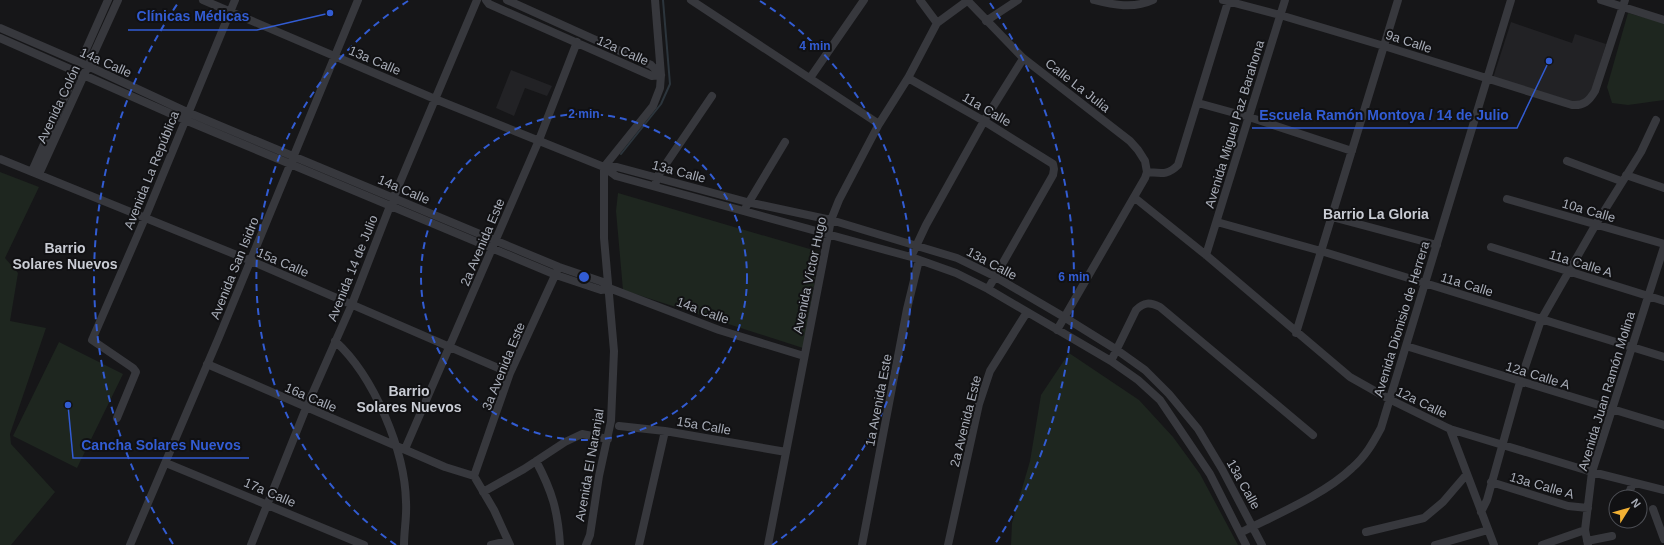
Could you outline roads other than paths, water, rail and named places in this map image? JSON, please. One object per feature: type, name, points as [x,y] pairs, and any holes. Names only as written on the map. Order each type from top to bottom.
[{"type":"street","name":"Avenida Colón","points":[[35,173],[76,71],[108,0]]},
{"type":"street","name":"Avenida Colón","points":[[35,173],[87,70],[118,0]]},
{"type":"street","name":"13a Calle","points":[[203,0],[435,98],[604,167],[616,176],[829,233],[915,258],[956,273],[988,288],[1111,361],[1138,380],[1160,400],[1210,474],[1246,545]]},
{"type":"street","name":"Avenida La República","points":[[117,418],[136,372],[133,368],[92,340],[145,218],[235,0]]},
{"type":"street","name":"Avenida San Isidro","points":[[130,545],[358,0]]},
{"type":"street","name":"Avenida 14 de Julio","points":[[251,545],[306,408],[352,304],[390,206],[477,0]]},
{"type":"street","name":"12a Calle","points":[[486,0],[490,4],[652,76],[661,74]]},
{"type":"street","name":"12a Calle","points":[[507,0],[650,65],[661,74]]},
{"type":"street","points":[[604,167],[653,106],[660,88],[661,74],[655,0]]},
{"type":"street","points":[[691,0],[879,124]]},
{"type":"street","points":[[810,78],[864,0]]},
{"type":"street","points":[[920,0],[937,23]]},
{"type":"street","name":"Avenida Víctor Hugo","points":[[768,545],[831,220],[839,200],[879,124],[908,78],[937,23],[967,0]]},
{"type":"street","name":"Calle La Julia","points":[[967,0],[1023,58],[1130,141],[1145,161],[1147,172]]},
{"type":"street","points":[[986,21],[1018,0]]},
{"type":"street","points":[[1094,0],[1116,5],[1137,5],[1153,0]]},
{"type":"street","name":"Avenida Miguel Paz Barahona","points":[[1206,255],[1285,0]]},
{"type":"street","points":[[1296,333],[1398,0]]},
{"type":"street","name":"Avenida Dionisio de Herrera","points":[[1240,533],[1324,489],[1352,469],[1368,451],[1381,428],[1511,0]]},
{"type":"street","points":[[1601,0],[1624,4],[1664,20]]},
{"type":"street","points":[[1057,330],[1135,198],[1147,172],[1171,172],[1178,165],[1198,103],[1226,1]]},
{"type":"street","name":"9a Calle","points":[[1226,1],[1280,15],[1579,106],[1586,103],[1595,91],[1624,4]]},
{"type":"street","name":"14a Calle","points":[[0,28],[80,63],[87,70],[186,116],[291,160],[390,206],[493,244],[601,290],[609,288],[719,330],[804,356]]},
{"type":"street","name":"14a Calle","points":[[0,38],[76,71],[87,70]]},
{"type":"street","name":"2a Avenida Este","points":[[405,450],[539,140],[577,42]]},
{"type":"street","name":"1a Avenida Este","points":[[862,545],[907,309],[916,244],[984,121],[1021,62]]},
{"type":"street","name":"11a Calle","points":[[908,78],[984,121],[1053,164],[1053,175],[994,276]]},
{"type":"street","points":[[654,186],[657,177],[712,96]]},
{"type":"street","points":[[1198,103],[1249,117],[1352,151]]},
{"type":"street","points":[[1481,512],[1487,500],[1501,444],[1540,320],[1596,224],[1641,152],[1656,120]]},
{"type":"street","points":[[744,211],[747,202],[785,142]]},
{"type":"street","name":"15a Calle","points":[[0,159],[249,260],[510,372]]},
{"type":"street","name":"14a Calle","points":[[291,160],[394,198],[493,244]]},
{"type":"street","points":[[1567,161],[1664,188]]},
{"type":"street","name":"13a Calle","points":[[604,167],[617,167],[747,202],[831,220],[916,244],[957,258],[994,276],[1117,350],[1145,370],[1170,394],[1198,429],[1253,526],[1262,545]]},
{"type":"street","name":"Avenida El Naranjal","points":[[586,545],[590,535],[599,476],[611,421],[614,351],[604,238],[604,167]]},
{"type":"street","name":"12a Calle","points":[[1135,198],[1206,255],[1296,333],[1350,377],[1389,400],[1450,429],[1592,472],[1664,490]]},
{"type":"street","name":"10a Calle","points":[[1507,199],[1664,244]]},
{"type":"street","points":[[1332,217],[1437,245]]},
{"type":"street","name":"11a Calle","points":[[1217,222],[1321,251],[1540,320],[1664,357]]},
{"type":"street","name":"11a Calle A","points":[[1490,247],[1664,300]]},
{"type":"street","name":"Avenida Juan Ramón Molina","points":[[1588,543],[1585,530],[1592,472],[1664,247]]},
{"type":"street","name":"3a Avenida Este","points":[[474,476],[510,372],[558,271]]},
{"type":"street","points":[[988,288],[994,276]]},
{"type":"street","points":[[1111,361],[1136,310],[1146,303],[1160,307],[1313,435]]},
{"type":"street","name":"2a Avenida Este","points":[[948,545],[979,404],[990,371],[1027,312]]},
{"type":"street","points":[[335,341],[347,352],[374,392],[390,425],[397,446],[406,502],[404,545]]},
{"type":"street","name":"12a Calle A","points":[[1406,346],[1664,425]]},
{"type":"street","name":"16a Calle","points":[[207,364],[444,467],[474,476]]},
{"type":"street","name":"15a Calle","points":[[618,426],[665,431],[786,452]]},
{"type":"street","points":[[1186,437],[1198,429]]},
{"type":"street","points":[[1450,429],[1494,545]]},
{"type":"street","points":[[639,545],[665,431]]},
{"type":"street","points":[[483,492],[565,442],[582,434],[608,439]]},
{"type":"street","points":[[536,461],[549,484],[558,517],[560,545]]},
{"type":"street","name":"17a Calle","points":[[166,462],[363,545]]},
{"type":"street","points":[[1366,532],[1424,518],[1442,502],[1467,474]]},
{"type":"street","points":[[474,476],[494,510],[509,543],[491,545]]},
{"type":"street","name":"13a Calle A","points":[[1491,482],[1568,506],[1588,508]]},
{"type":"street","points":[[1631,489],[1633,483]]},
{"type":"street","points":[[1652,509],[1664,539]]},
{"type":"street","points":[[1435,545],[1488,530]]},
{"type":"street","points":[[1542,545],[1585,530]]},
{"type":"street","points":[[1588,543],[1612,536]]},
{"type":"waterway","points":[[621,154],[661,104],[670,84],[663,0]]},
{"type":"place","name":"Clínicas Médicas","points":[[330,13]]},
{"type":"place","name":"Escuela Ramón Montoya / 14 de Julio","points":[[1549,61]]},
{"type":"place","name":"Cancha Solares Nuevos","points":[[68,405]]},
{"type":"district","name":"Barrio La Gloria","points":[[1376,214]]},
{"type":"district","name":"Barrio Solares Nuevos","points":[[65,256]]},
{"type":"district","name":"Barrio Solares Nuevos","points":[[409,400]]}]
